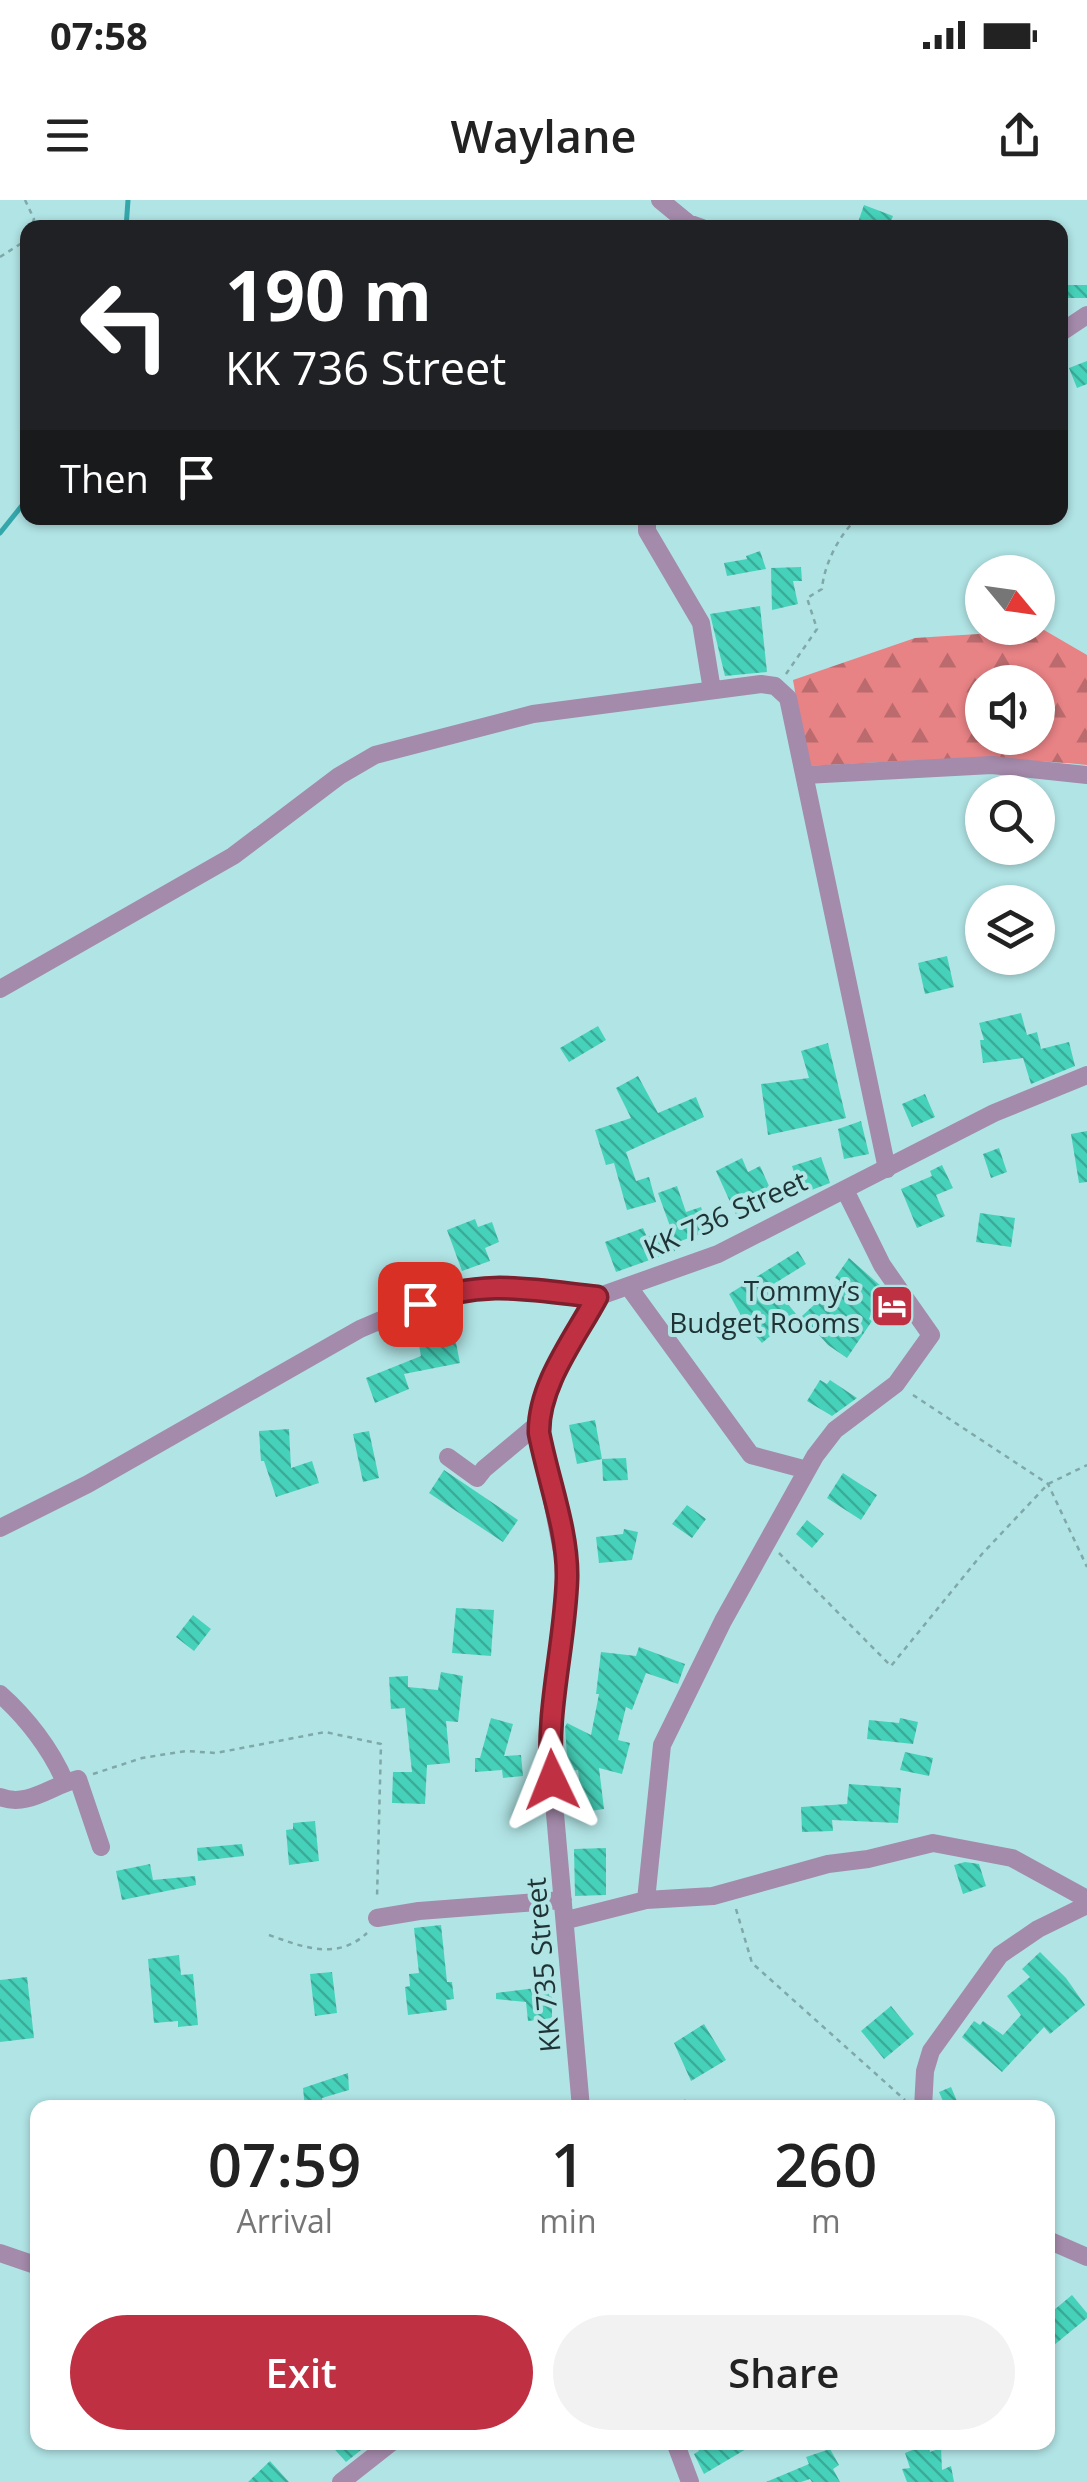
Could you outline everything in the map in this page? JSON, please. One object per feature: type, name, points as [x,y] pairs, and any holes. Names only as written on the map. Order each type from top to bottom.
[{"type":"street","points":[[660,200],[684,220]]},
{"type":"street","points":[[647,525],[701,623],[712,690]]},
{"type":"street","points":[[0,989],[233,856],[339,776],[374,755],[534,714],[761,684],[775,686],[785,696],[805,774],[887,1169]]},
{"type":"street","points":[[805,774],[992,765],[1087,775]]},
{"type":"street","name":"KK 736 Street","points":[[0,1528],[88,1484],[360,1329],[450,1292],[492,1286],[597,1297],[718,1254],[994,1113],[1087,1075]]},
{"type":"street","points":[[646,1900],[662,1745],[723,1621],[807,1470],[835,1430],[896,1384],[931,1336],[882,1265],[845,1190]]},
{"type":"street","points":[[628,1286],[751,1455],[807,1470]]},
{"type":"street","name":"KK 735 Street","points":[[580,2100],[550,1757],[567,1577],[539,1423],[546,1392],[597,1297]]},
{"type":"street","points":[[448,1457],[477,1478],[539,1423]]},
{"type":"street","points":[[0,1694],[71,1780],[101,1848]]},
{"type":"street","points":[[0,1797],[36,1797],[71,1780]]},
{"type":"street","points":[[567,1920],[646,1900],[713,1896],[828,1864],[868,1859],[934,1842],[1012,1858],[1087,1902]]},
{"type":"street","points":[[377,1918],[563,1900]]},
{"type":"street","points":[[923,2100],[931,2051],[1000,1955],[1087,1902]]},
{"type":"street","points":[[1055,2243],[1087,2258]]},
{"type":"street","points":[[0,2253],[30,2263]]},
{"type":"street","points":[[341,2482],[382,2450]]},
{"type":"street","points":[[678,2450],[690,2482]]},
{"type":"path","points":[[785,696],[789,666],[818,629],[808,598],[822,589],[824,572],[850,525]]},
{"type":"path","points":[[896,1384],[1048,1484],[1087,1566]]},
{"type":"path","points":[[768,1540],[891,1666],[982,1554],[1048,1484],[1087,1465]]},
{"type":"path","points":[[71,1780],[142,1758],[186,1751],[216,1753],[325,1732],[380,1744],[377,1918],[356,1944],[342,1950],[308,1948],[269,1935]]},
{"type":"path","points":[[730,1890],[752,1963],[905,2100]]},
{"type":"green space","points":[[965,635],[965,645],[1055,645],[1055,636],[1087,655],[1087,765],[982,760],[808,766],[793,680],[915,638]]},
{"type":"building","points":[[864,205],[893,216],[891,220],[859,220]]},
{"type":"building","points":[[1068,285],[1087,285],[1087,298],[1068,298]]},
{"type":"building","points":[[1087,361],[1087,384],[1077,388],[1069,368]]},
{"type":"building","points":[[760,551],[766,569],[727,576],[724,563],[747,559],[746,556]]},
{"type":"building","points":[[801,567],[802,581],[793,581],[798,604],[772,610],[771,568]]},
{"type":"building","points":[[760,606],[767,672],[725,676],[710,614]]},
{"type":"building","points":[[947,956],[954,987],[925,994],[918,963]]},
{"type":"building","points":[[1021,1013],[1027,1035],[1037,1032],[1041,1049],[1069,1042],[1075,1066],[1031,1084],[1023,1058],[983,1063],[980,1040],[984,1040],[979,1023]]},
{"type":"building","points":[[598,1026],[606,1040],[569,1062],[560,1048]]},
{"type":"building","points":[[828,1043],[846,1118],[768,1135],[761,1084],[809,1078],[801,1051]]},
{"type":"building","points":[[638,1076],[658,1113],[696,1097],[704,1117],[626,1152],[636,1181],[649,1177],[656,1202],[627,1210],[614,1163],[606,1165],[595,1130],[631,1118],[616,1088]]},
{"type":"building","points":[[925,1094],[935,1117],[912,1127],[902,1104]]},
{"type":"building","points":[[861,1121],[869,1154],[844,1159],[838,1129]]},
{"type":"building","points":[[1087,1131],[1087,1182],[1079,1183],[1071,1134]]},
{"type":"building","points":[[999,1148],[1007,1172],[991,1178],[983,1154]]},
{"type":"building","points":[[821,1157],[830,1183],[801,1194],[792,1166]]},
{"type":"building","points":[[742,1158],[748,1172],[760,1166],[775,1199],[737,1217],[716,1171]]},
{"type":"building","points":[[942,1165],[953,1188],[936,1195],[945,1216],[917,1228],[901,1189],[932,1176],[930,1171]]},
{"type":"building","points":[[677,1186],[686,1212],[701,1207],[709,1231],[672,1244],[675,1251],[616,1272],[605,1242],[643,1228],[647,1237],[671,1229],[658,1193]]},
{"type":"building","points":[[980,1213],[1015,1218],[1011,1247],[976,1242]]},
{"type":"building","points":[[475,1219],[478,1227],[492,1222],[499,1242],[485,1248],[490,1261],[462,1271],[447,1230]]},
{"type":"building","points":[[798,1251],[806,1264],[772,1285],[796,1314],[762,1343],[729,1294]]},
{"type":"building","points":[[849,1258],[882,1287],[869,1319],[872,1321],[847,1358],[828,1345],[802,1316],[840,1281],[835,1278]]},
{"type":"building","points":[[455,1338],[460,1363],[404,1374],[409,1389],[375,1403],[366,1378],[421,1356],[419,1345]]},
{"type":"building","points":[[820,1380],[827,1384],[830,1380],[857,1398],[832,1416],[807,1401]]},
{"type":"building","points":[[595,1420],[602,1459],[577,1464],[569,1425]]},
{"type":"building","points":[[289,1429],[291,1468],[312,1461],[319,1483],[276,1497],[261,1461],[259,1431]]},
{"type":"building","points":[[369,1431],[379,1478],[363,1482],[353,1434]]},
{"type":"building","points":[[626,1458],[628,1480],[603,1481],[602,1459]]},
{"type":"building","points":[[444,1470],[518,1520],[503,1542],[429,1493]]},
{"type":"building","points":[[843,1473],[877,1495],[861,1520],[827,1498]]},
{"type":"building","points":[[687,1505],[706,1519],[692,1538],[672,1524]]},
{"type":"building","points":[[807,1520],[824,1534],[812,1548],[796,1534]]},
{"type":"building","points":[[624,1529],[638,1532],[632,1560],[599,1563],[596,1537],[623,1534]]},
{"type":"building","points":[[456,1608],[494,1610],[491,1656],[452,1653]]},
{"type":"building","points":[[193,1615],[211,1629],[194,1651],[176,1637]]},
{"type":"building","points":[[639,1647],[685,1664],[678,1684],[646,1673],[632,1710],[626,1707],[618,1740],[630,1743],[622,1774],[599,1768],[604,1809],[583,1812],[578,1770],[568,1771],[565,1727],[567,1723],[591,1735],[599,1694],[601,1652],[636,1656]]},
{"type":"building","points":[[441,1672],[463,1676],[458,1722],[446,1721],[450,1763],[427,1765],[425,1804],[392,1803],[393,1772],[412,1772],[405,1708],[391,1709],[389,1677],[408,1676],[408,1687],[438,1690]]},
{"type":"building","points":[[491,1718],[513,1724],[504,1756],[521,1755],[523,1776],[503,1778],[502,1770],[475,1772],[475,1758],[480,1758]]},
{"type":"building","points":[[900,1718],[918,1722],[913,1744],[867,1739],[869,1720],[899,1723]]},
{"type":"building","points":[[905,1752],[933,1758],[929,1776],[900,1770]]},
{"type":"building","points":[[849,1784],[901,1788],[898,1823],[832,1820],[833,1831],[802,1832],[801,1807],[847,1804]]},
{"type":"building","points":[[315,1821],[319,1861],[289,1865],[286,1830],[293,1829],[293,1823]]},
{"type":"building","points":[[242,1844],[244,1856],[198,1861],[197,1848]]},
{"type":"building","points":[[606,1848],[606,1895],[575,1896],[574,1849]]},
{"type":"building","points":[[150,1864],[153,1880],[195,1876],[196,1885],[122,1900],[116,1871]]},
{"type":"building","points":[[979,1864],[986,1886],[963,1894],[954,1865]]},
{"type":"building","points":[[441,1925],[447,1982],[452,1982],[454,1999],[446,2000],[447,2010],[408,2015],[405,1987],[410,1986],[409,1974],[419,1973],[414,1928]]},
{"type":"building","points":[[1040,1952],[1085,2005],[1050,2034],[1044,2027],[1002,2072],[962,2037],[974,2021],[980,2025],[983,2021],[1003,2035],[1021,2015],[1007,1996],[1030,1977],[1022,1969]]},
{"type":"building","points":[[179,1955],[181,1975],[193,1974],[198,2025],[178,2027],[178,2021],[154,2023],[148,1959]]},
{"type":"building","points":[[332,1972],[337,2013],[315,2016],[310,1974]]},
{"type":"building","points":[[27,1977],[34,2038],[0,2042],[0,1980]]},
{"type":"building","points":[[552,1986],[552,2018],[528,2021],[526,2002],[496,1999],[496,1993]]},
{"type":"building","points":[[891,2006],[914,2034],[884,2059],[861,2031]]},
{"type":"building","points":[[704,2024],[726,2060],[691,2081],[674,2043]]},
{"type":"building","points":[[348,2073],[349,2090],[322,2100],[304,2100],[303,2088]]},
{"type":"building","points":[[951,2087],[957,2100],[942,2100],[939,2092]]},
{"type":"building","points":[[1072,2295],[1087,2318],[1055,2344],[1055,2309]]},
{"type":"building","points":[[335,2450],[361,2450],[346,2462]]},
{"type":"building","points":[[744,2450],[704,2474],[694,2454]]},
{"type":"building","points":[[831,2450],[839,2465],[833,2469],[840,2482],[766,2482],[809,2464],[806,2457]]},
{"type":"building","points":[[941,2450],[942,2470],[951,2466],[954,2482],[907,2482],[902,2469],[910,2468],[905,2453]]},
{"type":"building","points":[[270,2461],[289,2482],[248,2482]]},
{"type":"waterway","points":[[127,220],[128,200]]},
{"type":"waterway","points":[[0,533],[20,508]]},
{"type":"place","name":"Tommy’s Budget Rooms","points":[[892,1306]]},
{"type":"route","points":[[420,1304],[450,1292],[492,1286],[597,1297],[546,1392],[539,1414],[539,1433],[567,1577],[552,1716],[552,1780]]}]
